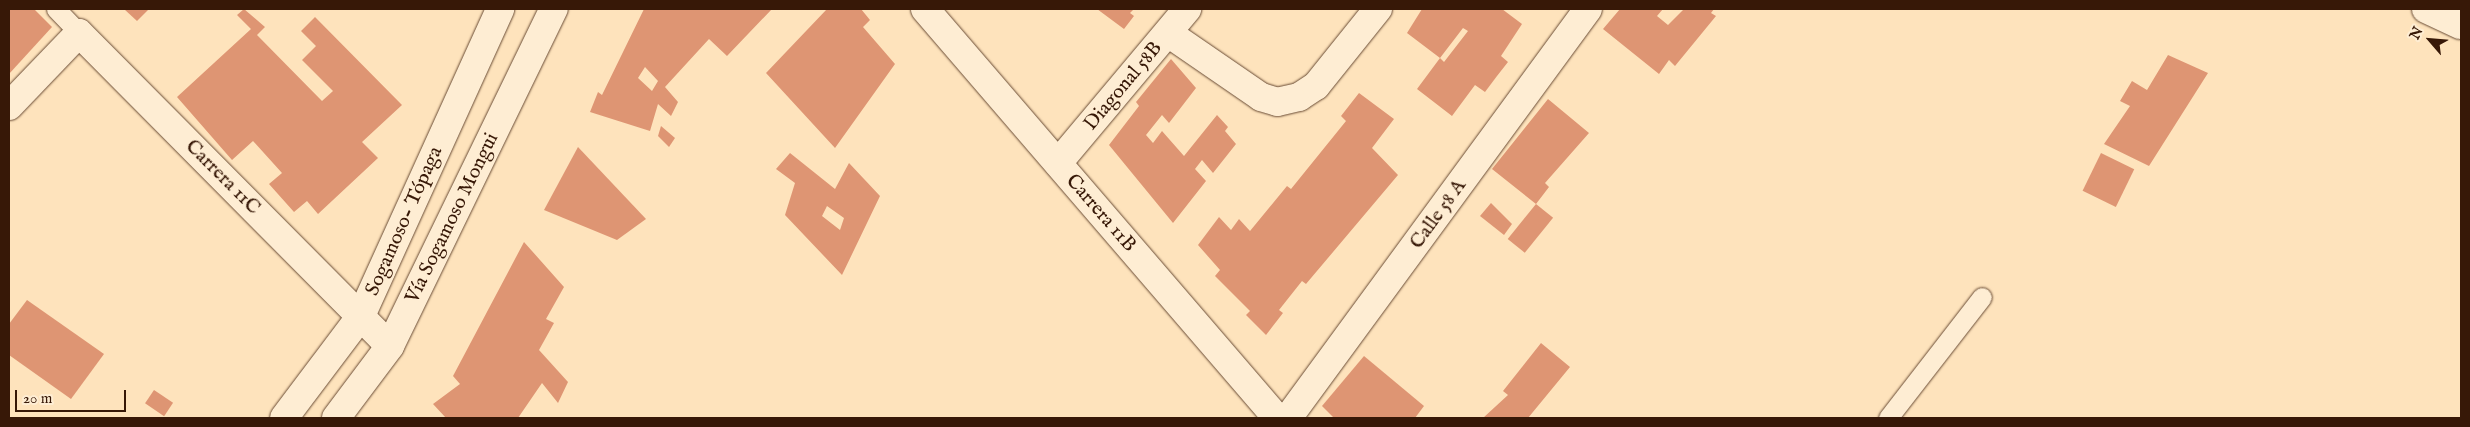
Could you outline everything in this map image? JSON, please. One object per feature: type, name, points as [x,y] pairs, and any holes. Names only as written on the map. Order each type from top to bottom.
[{"type":"street","name":"Sogamoso- Tópaga","points":[[284,418],[361,316],[500,9]]},
{"type":"street","name":"Vía Sogamoso Mongui","points":[[336,418],[390,346],[554,9]]},
{"type":"street","name":"Carrera 11B","points":[[924,9],[1277,418]]},
{"type":"street","name":"Diagonal 58B","points":[[1058,163],[1187,9]]},
{"type":"street","points":[[1168,33],[1260,97],[1277,102],[1299,96],[1316,86],[1378,9]]},
{"type":"street","name":"Calle 58 A","points":[[1288,418],[1588,9]]},
{"type":"street","points":[[2426,9],[2461,25]]},
{"type":"street","points":[[9,106],[79,33]]},
{"type":"street","name":"Carrera 11C","points":[[79,33],[390,346]]},
{"type":"lane","name":"Carrera 11C","points":[[56,9],[79,33]]},
{"type":"lane","points":[[1888,418],[1982,297]]},
{"type":"building","points":[[9,9],[34,9],[52,27],[9,74]]},
{"type":"building","points":[[124,9],[149,9],[137,21]]},
{"type":"building","points":[[244,9],[265,27],[257,35],[322,101],[333,91],[302,60],[316,46],[301,31],[315,17],[402,105],[362,142],[378,158],[318,214],[307,201],[294,212],[269,184],[282,173],[253,141],[232,160],[177,97],[251,29],[237,15]]},
{"type":"building","points":[[644,9],[772,9],[727,56],[709,39],[665,87],[678,102],[671,116],[658,104],[650,131],[590,112],[598,92],[602,95]],"holes":[[[645,67],[658,81],[652,91],[638,78]]]},
{"type":"building","points":[[827,9],[861,9],[870,20],[863,27],[895,64],[835,148],[766,73]]},
{"type":"building","points":[[1097,9],[1134,9],[1130,13],[1134,16],[1124,29]]},
{"type":"building","points":[[1422,9],[1502,9],[1522,24],[1501,56],[1508,62],[1485,92],[1475,85],[1452,116],[1417,89],[1440,58],[1407,33]],"holes":[[[1463,28],[1468,31],[1444,62],[1440,58]]]},
{"type":"building","points":[[1620,9],[1663,9],[1657,16],[1668,25],[1684,9],[1714,9],[1711,13],[1716,16],[1675,66],[1669,60],[1659,74],[1603,29]]},
{"type":"building","points":[[2168,55],[2208,73],[2149,166],[2104,144],[2130,106],[2120,101],[2132,81],[2147,90]]},
{"type":"building","points":[[1171,59],[1196,88],[1169,123],[1162,115],[1146,135],[1153,143],[1162,131],[1184,156],[1217,115],[1228,127],[1225,131],[1236,144],[1213,173],[1202,160],[1195,169],[1206,181],[1173,223],[1109,145],[1139,106],[1136,102]]},
{"type":"building","points":[[1359,93],[1394,119],[1372,148],[1398,175],[1306,284],[1302,281],[1279,310],[1283,313],[1266,335],[1246,315],[1250,311],[1215,276],[1220,270],[1198,245],[1219,217],[1231,230],[1239,219],[1250,231],[1287,186],[1291,189],[1346,121],[1341,116]]},
{"type":"building","points":[[1548,99],[1589,133],[1545,183],[1549,187],[1536,204],[1492,169]]},
{"type":"building","points":[[661,126],[675,138],[669,147],[658,136]]},
{"type":"building","points":[[578,147],[646,219],[617,240],[544,210]]},
{"type":"building","points":[[790,153],[835,189],[849,163],[880,196],[842,275],[785,215],[795,183],[776,169]],"holes":[[[827,206],[844,218],[840,230],[822,216]]]},
{"type":"building","points":[[2101,153],[2134,169],[2116,207],[2083,191]]},
{"type":"building","points":[[1491,203],[1512,224],[1504,235],[1480,216]]},
{"type":"building","points":[[1536,204],[1553,218],[1525,253],[1508,239]]},
{"type":"building","points":[[524,242],[564,287],[546,319],[554,323],[539,350],[568,382],[558,403],[542,383],[518,418],[446,418],[433,404],[460,384],[453,376]]},
{"type":"building","points":[[27,300],[104,354],[71,399],[9,355],[9,324]]},
{"type":"building","points":[[1541,343],[1570,367],[1528,418],[1483,418],[1508,395],[1503,391]]},
{"type":"building","points":[[1364,356],[1424,406],[1415,418],[1334,418],[1322,406]]},
{"type":"building","points":[[154,390],[173,403],[164,416],[145,403]]}]
